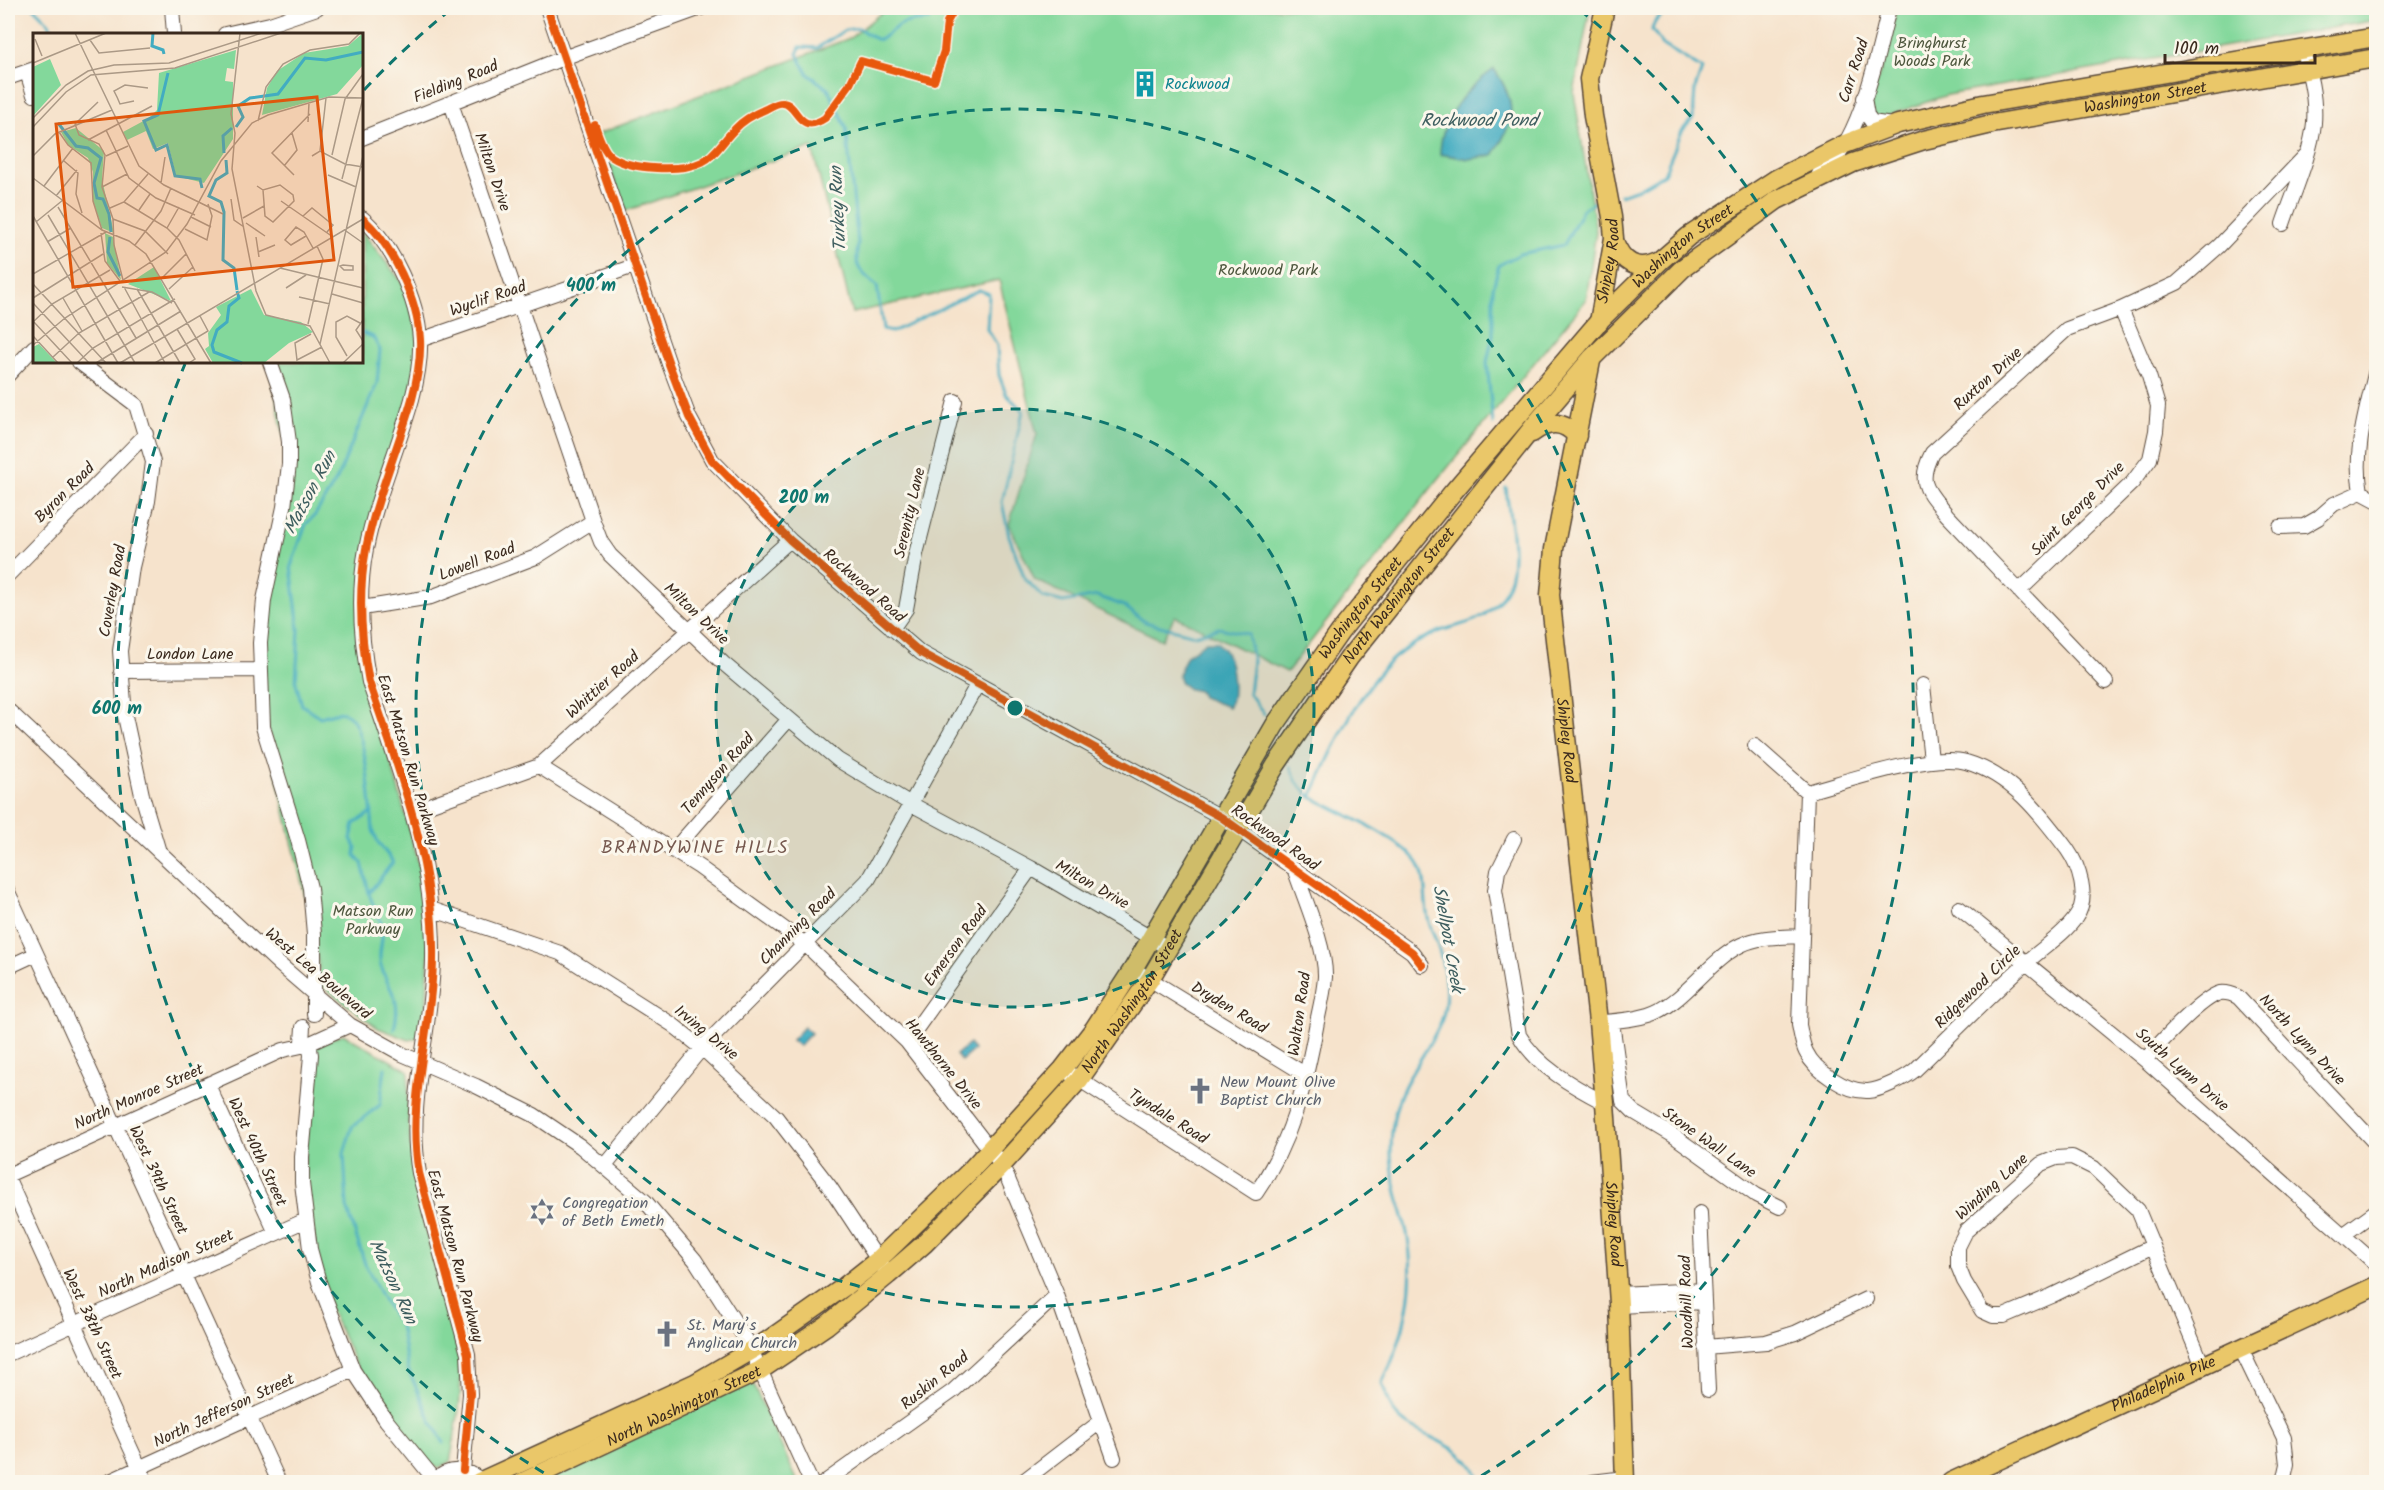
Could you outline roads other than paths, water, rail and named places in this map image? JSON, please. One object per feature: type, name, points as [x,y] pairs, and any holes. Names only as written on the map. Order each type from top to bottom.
[{"type":"main road","name":"Shipley Road","points":[[1605,8],[1589,79],[1614,241],[1554,549],[1550,595],[1614,1102],[1625,1480]]},
{"type":"main road","name":"Washington Street","points":[[1221,817],[1275,725],[1340,632],[1488,450],[1600,320],[1660,261],[1709,221],[1852,136],[1983,104],[2376,37]]},
{"type":"main road","name":"Washington Street","points":[[1591,359],[1683,268],[1777,200],[1853,163],[1992,124],[2376,58]]},
{"type":"main road","points":[[1614,241],[1619,253],[1632,265],[1644,267],[1660,261]]},
{"type":"main road","name":"North Washington Street","points":[[481,1482],[695,1383],[766,1341],[844,1287],[924,1244],[1002,1165],[1079,1080],[1150,979],[1237,829],[1292,740],[1349,657],[1504,463],[1591,359]]},
{"type":"main road","points":[[1520,444],[1541,427],[1551,423],[1567,427],[1577,436]]},
{"type":"main road","name":"North Washington Street","points":[[523,1482],[759,1371],[827,1325],[883,1268],[1063,1069],[1094,1029],[1133,969],[1221,817]]},
{"type":"main road","name":"Philadelphia Pike","points":[[1951,1482],[2376,1286]]},
{"type":"street","points":[[172,8],[174,33]]},
{"type":"street","points":[[230,33],[270,24],[317,8]]},
{"type":"street","name":"Rockwood Road","points":[[547,8],[634,266],[688,417],[712,460],[790,540],[921,653],[1221,817],[1412,952],[1422,965]]},
{"type":"street","name":"Fielding Road","points":[[363,138],[564,58],[701,8]]},
{"type":"street","name":"Carr Road","points":[[1777,200],[1823,172],[1841,153],[1852,136],[1874,67],[1889,8]]},
{"type":"street","points":[[2283,224],[2307,154],[2314,124],[2314,100],[2309,69],[2302,50]]},
{"type":"street","points":[[8,78],[31,70],[33,87]]},
{"type":"street","points":[[1864,98],[1867,115],[1872,122],[1898,124]]},
{"type":"street","name":"Milton Drive","points":[[451,102],[593,521],[609,555],[723,663],[857,773],[1031,868],[1168,948]]},
{"type":"street","points":[[1852,136],[1870,148],[1893,150]]},
{"type":"street","name":"Ruxton Drive","points":[[2106,682],[1947,515],[1926,489],[1923,469],[1932,453],[2067,329],[2121,309],[2177,283],[2218,246],[2307,154]]},
{"type":"street","name":"East Matson Run Parkway","points":[[363,219],[378,236],[403,277],[420,340],[417,379],[412,399],[367,545],[362,608],[369,682],[412,811],[426,869],[431,909],[433,963],[415,1134],[417,1161],[468,1354],[470,1394],[463,1470]]},
{"type":"street","name":"Wyclif Road","points":[[420,340],[634,266]]},
{"type":"street","name":"Saint George Drive","points":[[2019,591],[2132,483],[2150,459],[2158,406],[2149,376],[2121,309]]},
{"type":"street","points":[[8,375],[33,348]]},
{"type":"street","name":"Coverley Road","points":[[80,363],[136,405],[153,462],[148,501],[131,577],[120,651],[125,716],[142,795],[159,854]]},
{"type":"street","points":[[270,363],[283,399],[289,442],[289,464],[284,507],[264,600],[260,643],[263,727],[298,840],[310,888],[316,1004],[303,1027],[283,1050]]},
{"type":"street","points":[[2376,370],[2362,426],[2358,478],[2361,492],[2376,500]]},
{"type":"street","name":"Serenity Lane","points":[[892,628],[906,609],[916,554],[955,401]]},
{"type":"street","name":"Byron Road","points":[[8,575],[146,434]]},
{"type":"street","points":[[2280,527],[2304,526],[2318,518],[2334,504],[2361,492]]},
{"type":"street","name":"Lowell Road","points":[[362,608],[431,597],[536,557],[593,521]]},
{"type":"street","name":"Whittier Road","points":[[412,811],[539,766],[790,540]]},
{"type":"street","name":"London Lane","points":[[121,671],[260,670]]},
{"type":"street","name":"Channing Road","points":[[605,1166],[702,1048],[868,880],[976,685]]},
{"type":"street","points":[[1923,685],[1931,760]]},
{"type":"street","name":"West Lea Boulevard","points":[[8,710],[316,1004],[381,1043],[422,1064],[476,1086],[534,1115],[580,1146],[645,1201],[685,1247],[716,1291],[751,1350],[811,1482]]},
{"type":"street","name":"Tennyson Road","points":[[673,851],[789,719]]},
{"type":"street","points":[[1755,746],[1806,792]]},
{"type":"street","name":"Ridgewood Circle","points":[[1931,760],[1964,761],[2010,784],[2044,818],[2076,861],[2081,879],[2081,900],[2077,916],[1910,1074],[1905,1078],[1868,1091],[1843,1085],[1826,1075],[1812,1062],[1804,1050],[1799,1025],[1806,792],[1931,760]]},
{"type":"street","name":"Hawthorne Drive","points":[[539,766],[699,867],[805,944],[907,1042],[1002,1165],[1057,1295],[1114,1458]]},
{"type":"street","points":[[1514,839],[1498,871],[1495,890],[1519,1035],[1527,1050],[1576,1088],[1614,1102]]},
{"type":"street","name":"Emerson Road","points":[[907,1042],[1031,868]]},
{"type":"street","name":"Walton Road","points":[[1256,1193],[1268,1176],[1288,1136],[1308,1076],[1325,976],[1320,946],[1294,868]]},
{"type":"street","name":"West 39th Street","points":[[8,892],[279,1482]]},
{"type":"street","name":"South Lynn Drive","points":[[1959,908],[2145,1060],[2376,1264]]},
{"type":"street","name":"Irving Drive","points":[[431,909],[560,953],[673,1025],[702,1048],[776,1117],[830,1187],[883,1268]]},
{"type":"street","points":[[1605,1022],[1651,1015],[1679,997],[1714,963],[1742,945],[1766,938],[1801,936]]},
{"type":"street","points":[[8,967],[36,954]]},
{"type":"street","name":"Dryden Road","points":[[1133,969],[1308,1076]]},
{"type":"street","name":"North Lynn Drive","points":[[2145,1060],[2211,997],[2224,992],[2238,997],[2376,1144]]},
{"type":"street","points":[[283,1050],[306,1045],[350,1025]]},
{"type":"street","points":[[303,1027],[302,1042],[311,1055],[302,1157],[302,1183],[310,1250],[319,1282],[353,1370],[386,1420],[434,1481],[447,1472],[463,1470],[473,1474],[481,1482]]},
{"type":"street","name":"North Monroe Street","points":[[8,1177],[283,1050]]},
{"type":"street","name":"Tyndale Road","points":[[1063,1069],[1256,1193]]},
{"type":"street","name":"West 40th Street","points":[[208,1085],[276,1233]]},
{"type":"street","name":"Stone Wall Lane","points":[[1614,1102],[1674,1136],[1756,1196],[1780,1207]]},
{"type":"street","name":"Winding Lane","points":[[2153,1246],[2051,1296],[2004,1316],[1993,1316],[1982,1311],[1958,1266],[1958,1247],[1966,1231],[2041,1164],[2056,1158],[2072,1157],[2094,1167],[2138,1210],[2153,1246],[2203,1366]]},
{"type":"street","name":"West 38th Street","points":[[8,1177],[146,1482]]},
{"type":"street","points":[[2343,1235],[2376,1211]]},
{"type":"street","name":"Woodhill Road","points":[[1701,1213],[1708,1390]]},
{"type":"street","name":"North Madison Street","points":[[8,1354],[306,1220]]},
{"type":"street","name":"Ruskin Road","points":[[825,1482],[953,1391],[1057,1295]]},
{"type":"street","points":[[1618,1300],[1703,1296]]},
{"type":"street","points":[[1705,1347],[1766,1342],[1796,1333],[1866,1299]]},
{"type":"street","points":[[2241,1349],[2284,1438],[2287,1464],[2283,1482]]},
{"type":"street","name":"North Jefferson Street","points":[[108,1482],[353,1370]]},
{"type":"street","points":[[1022,1482],[1100,1422]]},
{"type":"street","points":[[1592,1482],[1625,1480]]},
{"type":"water","name":"Rockwood Pond","points":[[1494,69],[1507,92],[1511,112],[1506,132],[1493,155],[1469,159],[1440,154],[1441,140],[1456,105],[1473,86]]},
{"type":"water","points":[[1206,642],[1217,642],[1229,659],[1233,689],[1231,703],[1228,707],[1202,697],[1199,691],[1189,689],[1181,683],[1178,675],[1187,655]]},
{"type":"water","points":[[804,1027],[811,1033],[799,1046],[792,1040]]},
{"type":"water","points":[[969,1044],[974,1050],[961,1061],[956,1055]]},
{"type":"waterway","name":"Matson Run","points":[[34,8],[49,23],[53,33]]},
{"type":"waterway","name":"Turkey Run","points":[[937,8],[929,20],[903,23],[881,39],[873,38],[859,28],[845,30],[817,48],[800,47],[797,54],[808,74],[828,89],[846,127],[858,244],[857,259],[859,268],[877,286],[883,329],[892,332],[979,290],[989,294],[987,329],[997,345],[999,375],[1006,394],[1023,411],[1002,502],[1009,536],[1025,579],[1043,597],[1063,602],[1097,596],[1124,606],[1145,622],[1195,635],[1219,628],[1248,634],[1253,661],[1249,693],[1264,714]]},
{"type":"waterway","name":"Shellpot Creek","points":[[1620,195],[1638,189],[1664,174],[1682,131],[1693,118],[1695,89],[1702,69],[1663,45],[1652,30],[1658,18],[1677,8]]},
{"type":"waterway","name":"Shellpot Creek","points":[[1693,8],[1708,10],[1722,8]]},
{"type":"waterway","name":"Shellpot Creek","points":[[1493,424],[1487,362],[1493,335],[1493,288],[1499,265],[1520,254],[1564,245],[1583,209],[1598,200]]},
{"type":"waterway","name":"Matson Run","points":[[363,333],[373,337],[380,350],[377,383],[337,479],[315,515],[306,524],[291,566],[299,629],[296,683],[302,705],[320,717],[337,713],[347,714],[359,733],[369,786],[373,830],[378,842],[393,862],[369,893],[381,923],[381,966],[396,1002],[394,1029]]},
{"type":"waterway","name":"Shellpot Creek","points":[[1479,1482],[1475,1471],[1460,1453],[1415,1429],[1396,1415],[1382,1383],[1403,1329],[1411,1272],[1407,1233],[1392,1163],[1391,1140],[1394,1119],[1403,1089],[1442,1019],[1445,1002],[1443,964],[1428,918],[1423,878],[1418,863],[1391,839],[1311,797],[1357,704],[1382,670],[1395,657],[1421,640],[1477,619],[1493,608],[1504,594],[1513,561],[1506,488]]},
{"type":"waterway","name":"Turkey Run","points":[[1290,767],[1297,782],[1311,797]]},
{"type":"waterway","name":"Matson Run","points":[[369,893],[362,863],[355,855],[356,847],[351,839],[354,824],[372,812]]},
{"type":"waterway","name":"Matson Run","points":[[385,1068],[380,1105],[352,1127],[344,1153],[347,1207],[365,1264],[384,1301],[400,1325],[408,1369],[431,1421],[444,1443]]},
{"type":"place","name":"Rockwood","points":[[1145,84]]},
{"type":"place","name":"New Mount Olive Baptist Church","points":[[1200,1091]]},
{"type":"place","name":"Congregation of Beth Emeth","points":[[542,1212]]},
{"type":"place","name":"St. Mary’s Anglican Church","points":[[667,1334]]},
{"type":"district","name":"BRANDYWINE HILLS","points":[[695,848]]},
{"type":"park label","name":"Bringhurst Woods Park","points":[[1932,52]]},
{"type":"park label","name":"Rockwood Park","points":[[1268,270]]},
{"type":"park label","name":"Matson Run Parkway","points":[[373,920]]}]
